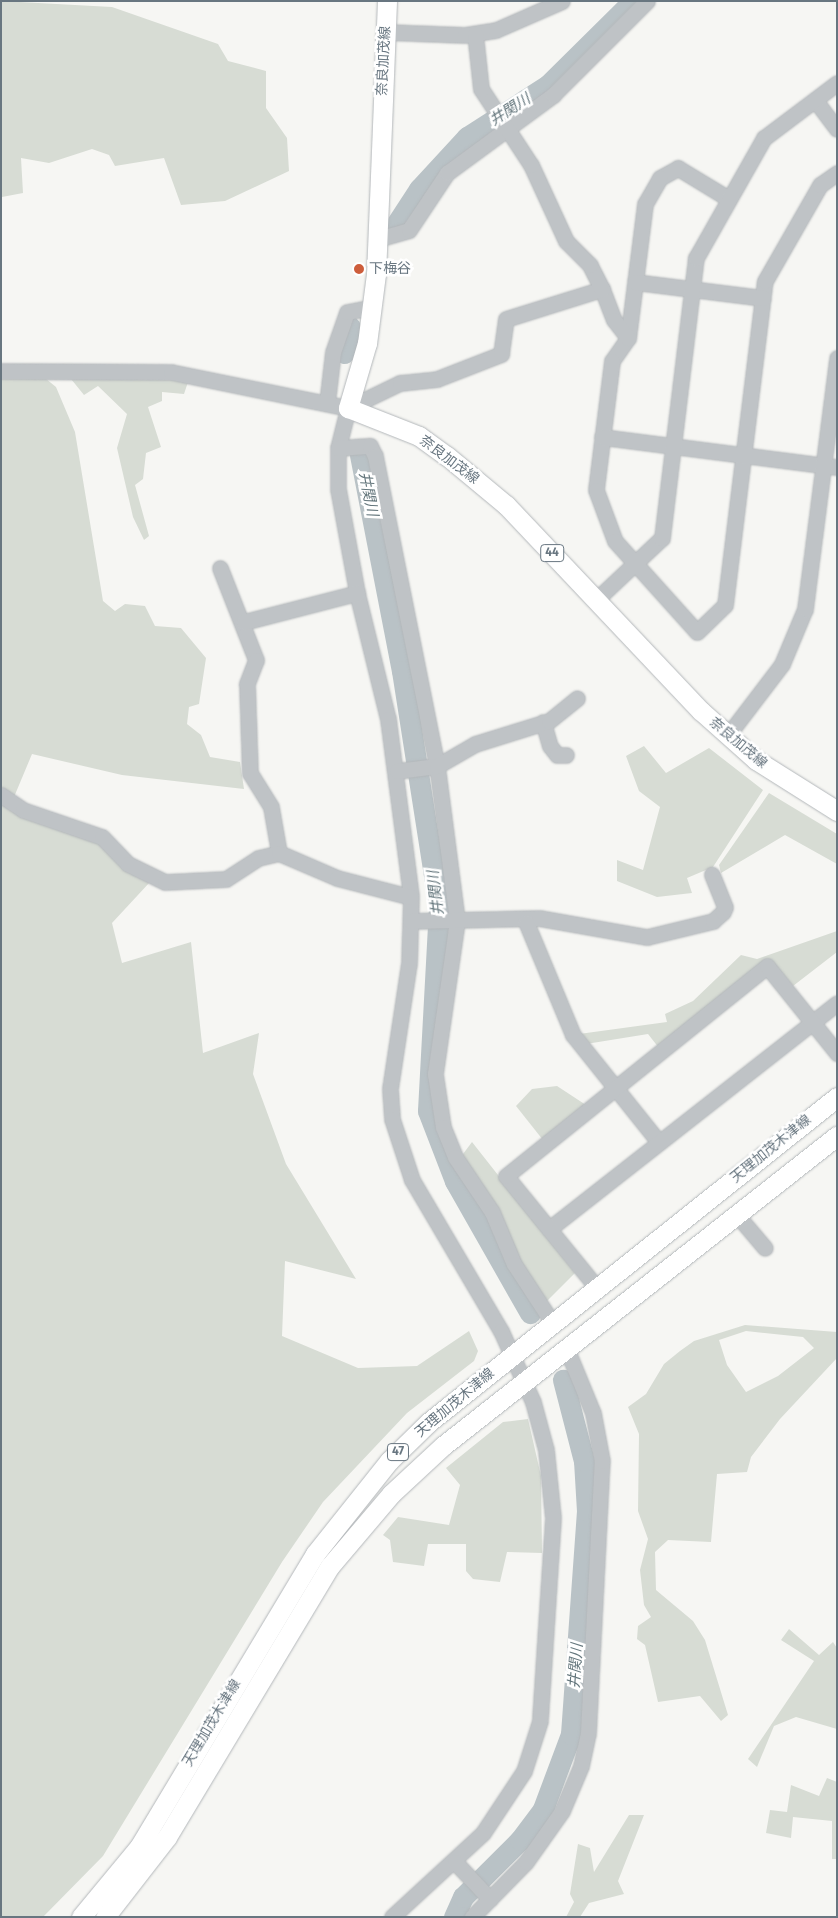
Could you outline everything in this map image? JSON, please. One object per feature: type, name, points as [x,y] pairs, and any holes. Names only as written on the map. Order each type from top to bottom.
[{"type":"main road","name":"奈良加茂線","points":[[387,1],[378,239],[373,307],[348,408],[419,436],[447,456],[506,506],[728,735],[788,782],[837,811]]},
{"type":"main road","name":"天理加茂木津線","points":[[80,1917],[139,1847],[332,1529],[408,1441],[552,1322],[837,1096]]},
{"type":"main road","name":"天理加茂木津線","points":[[105,1917],[167,1837],[330,1566],[409,1476],[837,1136]]},
{"type":"street","points":[[386,32],[475,34],[528,19],[562,1]]},
{"type":"street","points":[[378,239],[408,230],[447,173],[505,125],[572,79],[647,1]]},
{"type":"street","points":[[475,34],[481,89],[531,165],[566,241],[590,266],[602,289],[614,320],[628,338]]},
{"type":"street","points":[[597,599],[662,538],[696,258],[764,138],[837,83]]},
{"type":"street","points":[[815,100],[837,129]]},
{"type":"street","points":[[729,199],[678,168],[667,170],[645,204],[628,338],[612,361],[596,490],[615,541],[636,562],[697,632],[725,605],[765,281],[820,185],[837,173]]},
{"type":"street","points":[[635,282],[763,298]]},
{"type":"street","points":[[1,371],[171,372],[348,408],[400,383],[437,379],[501,354],[506,318],[602,289]]},
{"type":"street","points":[[327,403],[334,352],[347,312],[373,307]]},
{"type":"street","points":[[728,735],[771,680],[799,628],[809,588],[830,466],[837,358]]},
{"type":"street","points":[[348,408],[338,448],[338,489],[357,593],[404,770],[411,897],[417,921],[390,1089],[396,1137],[412,1180],[512,1355],[540,1426],[552,1496],[540,1721],[524,1771],[507,1802],[455,1862],[392,1917]]},
{"type":"street","points":[[602,437],[830,466]]},
{"type":"street","points":[[338,448],[370,446],[374,456],[438,766],[457,921],[435,1074],[443,1126],[454,1157],[492,1212],[514,1264],[552,1322]]},
{"type":"street","points":[[220,568],[244,622],[256,660],[247,684],[250,773],[271,807],[279,852]]},
{"type":"street","points":[[244,622],[357,593]]},
{"type":"street","points":[[404,770],[438,766],[475,744],[543,722],[578,698]]},
{"type":"street","points":[[543,722],[550,746],[557,756],[566,755]]},
{"type":"street","points":[[1,795],[23,810],[102,837],[128,864],[165,882],[226,878],[258,858],[279,852],[337,878],[411,897]]},
{"type":"street","points":[[417,921],[526,922],[539,918],[574,922],[647,937],[713,921],[725,907],[712,875]]},
{"type":"street","points":[[526,922],[573,1035],[658,1141]]},
{"type":"street","points":[[597,1288],[506,1176],[617,1089],[767,966],[837,1053]]},
{"type":"street","points":[[549,1228],[837,1002]]},
{"type":"street","points":[[737,1215],[765,1248]]},
{"type":"street","points":[[472,1917],[526,1862],[562,1811],[576,1781],[588,1733],[602,1461],[593,1413],[567,1350]]},
{"type":"street","points":[[455,1862],[489,1898]]},
{"type":"shaded area","points":[[1,1],[112,7],[218,44],[228,61],[266,71],[266,108],[287,138],[289,171],[225,201],[181,205],[164,158],[115,166],[109,155],[92,149],[49,163],[21,158],[23,193],[2,197]]},
{"type":"shaded area","points":[[40,374],[56,387],[75,432],[103,601],[115,611],[125,604],[145,606],[155,626],[181,628],[206,658],[199,704],[189,707],[187,724],[201,735],[210,757],[240,762],[244,789],[122,775],[32,754],[9,809],[99,838],[123,869],[150,882],[112,923],[122,963],[191,942],[203,1053],[259,1033],[253,1074],[286,1164],[356,1279],[285,1261],[282,1336],[358,1368],[417,1366],[469,1331],[478,1351],[474,1361],[407,1413],[323,1502],[282,1562],[103,1856],[43,1917],[1,1917],[1,377]]},
{"type":"shaded area","points":[[67,374],[123,374],[188,382],[184,394],[162,392],[162,401],[148,407],[161,447],[146,453],[143,479],[135,485],[149,536],[144,540],[133,517],[117,448],[127,414],[98,386],[84,395]]},
{"type":"shaded area","points":[[644,746],[666,773],[709,748],[763,790],[713,867],[687,878],[692,893],[657,897],[617,881],[617,860],[643,870],[660,807],[639,791],[626,756]]},
{"type":"shaded area","points":[[769,793],[837,834],[837,864],[785,835],[721,873],[719,865]]},
{"type":"shaded area","points":[[837,931],[837,952],[793,986],[772,961],[659,1048],[648,1034],[586,1044],[579,1034],[667,1022],[665,1014],[693,1001],[741,955],[757,959]]},
{"type":"shaded area","points":[[557,1086],[586,1105],[543,1140],[516,1106],[532,1089]]},
{"type":"shaded area","points":[[472,1142],[575,1273],[545,1303],[513,1253],[504,1221],[460,1158]]},
{"type":"shaded area","points":[[745,1325],[837,1332],[837,1358],[780,1419],[751,1457],[747,1472],[717,1474],[711,1542],[668,1540],[655,1552],[656,1590],[693,1621],[705,1640],[728,1715],[721,1721],[700,1696],[658,1702],[645,1645],[637,1639],[638,1626],[651,1617],[644,1605],[640,1570],[648,1539],[638,1511],[639,1434],[628,1407],[646,1394],[664,1364],[694,1341]],"holes":[[[746,1331],[803,1337],[814,1348],[778,1376],[746,1392],[727,1365],[719,1340]]]},
{"type":"shaded area","points":[[528,1419],[541,1476],[542,1553],[507,1552],[500,1582],[473,1579],[466,1571],[466,1544],[428,1544],[424,1566],[393,1562],[390,1540],[383,1535],[398,1517],[449,1525],[460,1485],[446,1468],[503,1422]]},
{"type":"shaded area","points":[[789,1629],[819,1655],[833,1642],[837,1648],[837,1729],[796,1717],[774,1726],[757,1767],[748,1759],[814,1661],[781,1640]]},
{"type":"shaded area","points":[[827,1778],[837,1782],[837,1859],[832,1859],[832,1821],[793,1817],[791,1838],[766,1833],[770,1810],[787,1812],[791,1785],[819,1796]]},
{"type":"shaded area","points":[[629,1815],[644,1815],[618,1881],[624,1894],[589,1903],[580,1917],[566,1917],[574,1902],[570,1894],[578,1844],[590,1848],[594,1872]]},
{"type":"waterway","name":"井関川","points":[[395,226],[419,189],[467,137],[548,85],[633,1]]},
{"type":"waterway","name":"井関川","points":[[344,353],[350,327]]},
{"type":"waterway","name":"井関川","points":[[360,455],[402,671],[439,907],[428,1111],[455,1181],[530,1313]]},
{"type":"waterway","name":"井関川","points":[[454,1917],[463,1897],[520,1840],[543,1809],[571,1734],[587,1511],[584,1461],[563,1380]]},
{"type":"place","name":"下梅谷","points":[[359,269]]}]
